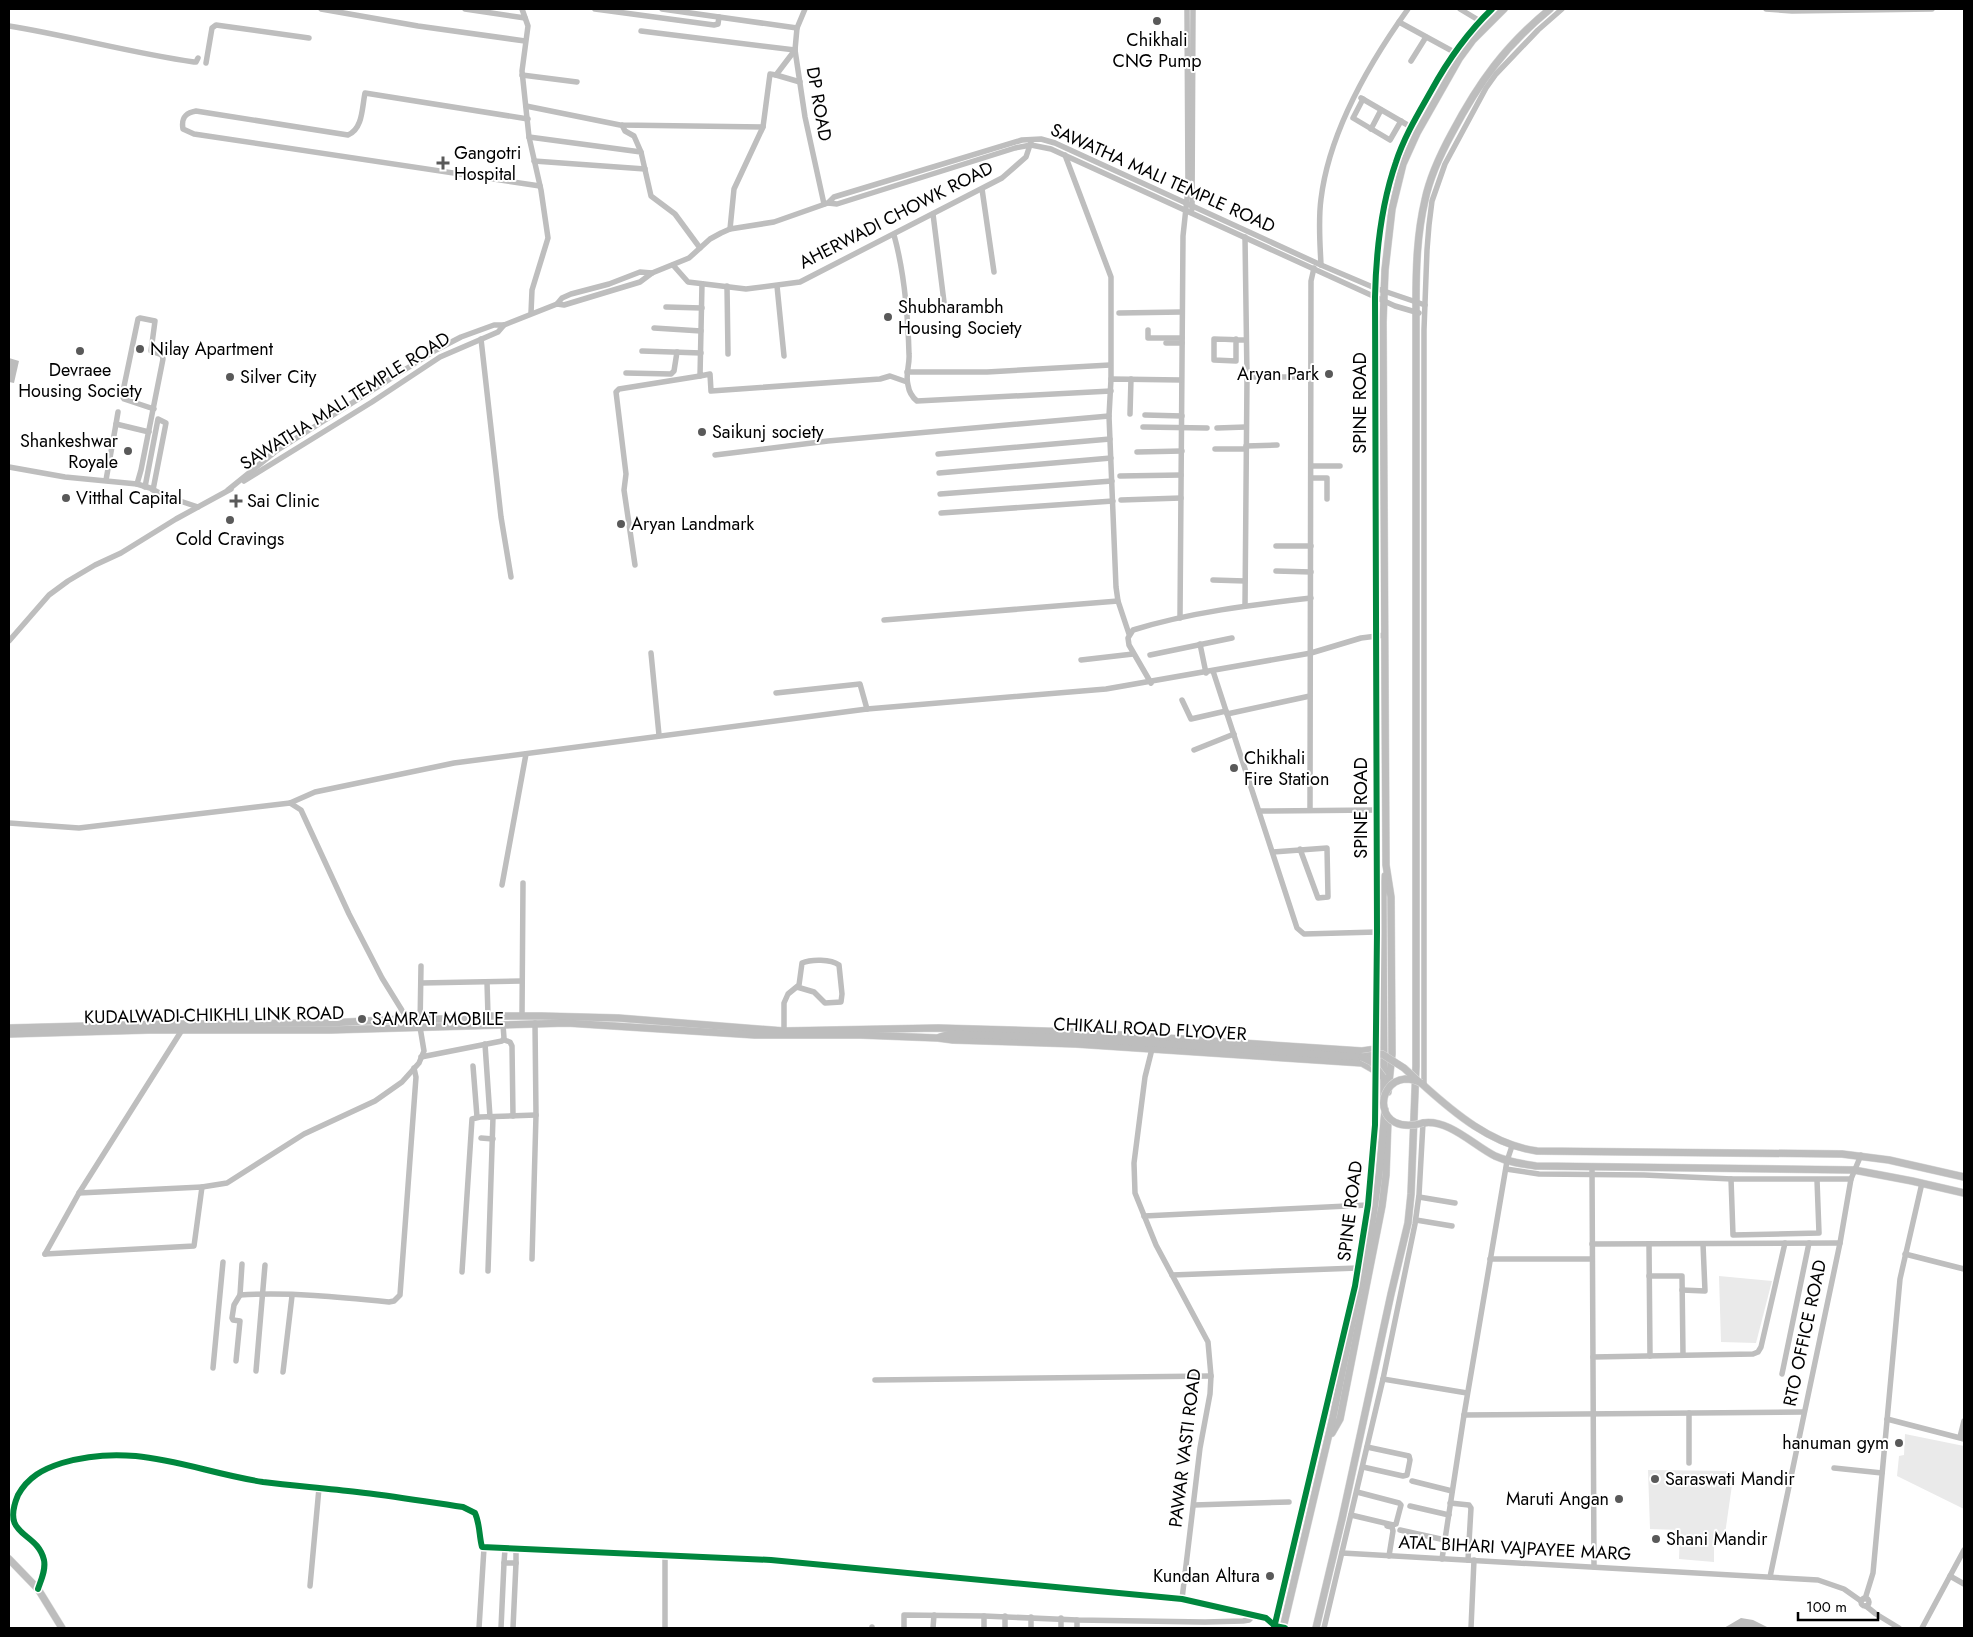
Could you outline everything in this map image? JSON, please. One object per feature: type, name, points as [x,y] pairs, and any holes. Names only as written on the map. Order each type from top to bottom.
[{"type":"main road","name":"SPINE ROAD","points":[[1284,1628],[1328,1440],[1372,1205],[1392,1054],[1391,897],[1386,865],[1384,291],[1388,238],[1395,191],[1417,133],[1459,59],[1473,40],[1504,9]]},
{"type":"main road","points":[[1316,1628],[1408,1223],[1411,1194],[1416,1066],[1416,280],[1420,224],[1432,174],[1444,147],[1484,77],[1505,51],[1550,9]]},
{"type":"main road","points":[[1416,280],[1426,280]]},
{"type":"main road","points":[[1386,865],[1383,897],[1379,1051],[1383,1077],[1384,1109],[1394,1123],[1402,1126],[1431,1122],[1442,1125],[1495,1156],[1507,1161],[1536,1166],[1591,1171],[1854,1170],[1964,1193]]},
{"type":"main road","points":[[421,1023],[488,1016],[618,1018],[784,1033]]},
{"type":"main road","name":"KUDALWADI-CHIKHLI LINK ROAD","points":[[9,1028],[164,1024],[330,1023],[405,1019],[421,1023]]},
{"type":"main road","points":[[421,1023],[504,1025],[567,1023],[784,1033],[938,1028],[1076,1032],[1379,1051],[1404,1068],[1444,1104],[1512,1146],[1537,1151],[1861,1155],[1964,1177]]},
{"type":"main road","name":"KUDALWADI-CHIKHLI LINK ROAD","points":[[9,1034],[182,1030],[330,1030],[410,1027],[421,1023]]},
{"type":"main road","points":[[938,1028],[951,1034]]},
{"type":"main road","points":[[842,1032],[953,1040],[1076,1044],[1362,1064],[1376,1071]]},
{"type":"main road","name":"CHIKALI ROAD FLYOVER","points":[[938,1038],[951,1034],[1076,1038],[1362,1057],[1379,1051]]},
{"type":"main road","points":[[1362,1057],[1372,1062],[1383,1077]]},
{"type":"main road","points":[[1384,1100],[1389,1088],[1395,1083],[1403,1080],[1420,1083]]},
{"type":"main road","points":[[1328,1440],[1340,1419],[1382,1206],[1386,1175],[1388,1117]]},
{"type":"main road","points":[[9,1559],[38,1589],[62,1628]]},
{"type":"street","points":[[321,9],[418,26],[525,41]]},
{"type":"street","points":[[465,9],[525,18]]},
{"type":"street","points":[[522,9],[528,26],[522,75],[529,137],[548,232],[548,244],[532,290],[531,313]]},
{"type":"street","points":[[595,9],[714,24],[718,24],[719,17]]},
{"type":"street","points":[[662,9],[797,28]]},
{"type":"street","name":"DP ROAD","points":[[806,9],[797,28],[795,50],[805,117],[826,204]]},
{"type":"street","points":[[1187,9],[1190,208]]},
{"type":"street","points":[[1180,618],[1183,236],[1190,208],[1193,9]]},
{"type":"street","points":[[1321,265],[1319,220],[1323,183],[1336,142],[1363,80],[1408,9]]},
{"type":"street","points":[[1460,9],[1480,20]]},
{"type":"street","name":"SPINE ROAD","points":[[1275,1627],[1306,1500],[1372,1205],[1376,1071],[1379,1051],[1375,637],[1375,288],[1384,207],[1387,189],[1396,161],[1411,127],[1454,52],[1480,20],[1492,9]]},
{"type":"street","points":[[1420,1083],[1424,738],[1425,305],[1426,250],[1432,201],[1451,150],[1486,88],[1502,66],[1562,9]]},
{"type":"street","points":[[1766,9],[1792,11],[1932,9]]},
{"type":"street","points":[[1399,22],[1454,52]]},
{"type":"street","points":[[206,63],[212,28],[216,25],[309,38]]},
{"type":"street","points":[[9,26],[139,53],[197,60]]},
{"type":"street","points":[[641,31],[795,50]]},
{"type":"street","points":[[1411,61],[1426,37]]},
{"type":"street","points":[[776,75],[795,50]]},
{"type":"street","points":[[730,229],[734,190],[763,126],[770,74],[800,82]]},
{"type":"street","points":[[522,75],[577,82]]},
{"type":"street","points":[[528,119],[365,93],[358,126],[354,132],[348,135],[196,111],[189,112],[182,122],[183,129],[194,134],[540,186]]},
{"type":"street","points":[[1356,95],[1411,127]]},
{"type":"street","points":[[1363,99],[1352,118],[1370,129],[1390,140],[1401,121]]},
{"type":"street","points":[[526,106],[622,125],[763,126]]},
{"type":"street","points":[[1370,129],[1381,110]]},
{"type":"street","points":[[622,125],[625,131],[634,136],[645,169],[651,196],[675,214],[700,248]]},
{"type":"street","points":[[529,137],[640,152]]},
{"type":"street","name":"SAWATHA MALI TEMPLE ROAD","points":[[228,490],[276,451],[436,350],[461,337],[494,325],[504,324],[557,304],[564,305],[640,282],[652,273],[689,258],[710,239],[730,229],[774,222],[826,204],[834,197],[959,158],[1041,139],[1055,143],[1375,297],[1425,315]]},
{"type":"street","name":"SAWATHA MALI TEMPLE ROAD","points":[[1031,142],[1375,288],[1425,305]]},
{"type":"street","name":"AHERWADI CHOWK ROAD","points":[[673,265],[688,282],[702,284],[746,289],[800,282],[1002,178],[1026,157],[1031,142]]},
{"type":"street","points":[[1065,155],[1111,277],[1111,391],[1109,416],[1116,587],[1118,600],[1130,634],[1129,645],[1151,683]]},
{"type":"street","points":[[534,161],[645,169]]},
{"type":"street","points":[[982,188],[994,272]]},
{"type":"street","points":[[932,214],[944,302]]},
{"type":"street","points":[[894,235],[898,248],[904,292],[910,357],[907,382],[910,394],[918,401],[1111,391]]},
{"type":"street","points":[[1245,236],[1247,377],[1245,606]]},
{"type":"street","points":[[1310,810],[1311,377],[1312,281],[1314,268]]},
{"type":"street","points":[[700,376],[702,284]]},
{"type":"street","points":[[727,286],[728,354]]},
{"type":"street","points":[[777,286],[784,356]]},
{"type":"street","points":[[666,307],[702,308]]},
{"type":"street","points":[[1119,313],[1182,312]]},
{"type":"street","points":[[141,485],[142,470],[154,409],[163,356],[151,351],[155,322],[140,318],[138,319],[122,396],[124,399],[154,409]]},
{"type":"street","name":"SAWATHA MALI TEMPLE ROAD","points":[[9,641],[49,595],[68,581],[95,565],[121,553],[176,518],[299,448],[440,357],[498,332],[504,324]]},
{"type":"street","points":[[654,328],[701,331]]},
{"type":"street","points":[[1148,330],[1148,338],[1182,340]]},
{"type":"street","points":[[481,339],[501,517],[511,577]]},
{"type":"street","points":[[1236,340],[1236,361],[1214,360],[1214,339],[1246,340]]},
{"type":"street","points":[[1166,343],[1182,340]]},
{"type":"street","points":[[642,351],[701,353]]},
{"type":"street","points":[[626,373],[671,374],[674,371],[677,352]]},
{"type":"street","points":[[907,372],[987,372],[1110,365]]},
{"type":"street","points":[[634,565],[624,490],[626,474],[615,394],[617,390],[710,374],[711,392],[895,378],[907,382]]},
{"type":"street","points":[[1247,377],[1311,377]]},
{"type":"street","points":[[1111,379],[1181,380]]},
{"type":"street","points":[[1130,414],[1131,380]]},
{"type":"street","points":[[106,480],[118,412]]},
{"type":"street","points":[[1145,415],[1182,416]]},
{"type":"street","points":[[715,455],[828,441],[1109,416]]},
{"type":"street","points":[[141,485],[158,419],[166,423],[153,490]]},
{"type":"street","points":[[116,424],[149,432]]},
{"type":"street","points":[[1217,428],[1246,427]]},
{"type":"street","points":[[1143,428],[1207,428]]},
{"type":"street","points":[[938,454],[1110,438]]},
{"type":"street","points":[[1215,449],[1277,445]]},
{"type":"street","points":[[1136,452],[1182,451]]},
{"type":"street","points":[[939,473],[1110,458]]},
{"type":"street","points":[[1311,466],[1340,466]]},
{"type":"street","points":[[9,467],[65,477],[141,485],[165,496],[198,507]]},
{"type":"street","points":[[1120,476],[1182,475]]},
{"type":"street","points":[[1311,478],[1327,478],[1327,499]]},
{"type":"street","points":[[940,494],[1112,481]]},
{"type":"street","points":[[1121,500],[1181,498]]},
{"type":"street","points":[[941,513],[1113,501]]},
{"type":"street","points":[[1276,546],[1311,546]]},
{"type":"street","points":[[1276,571],[1311,572]]},
{"type":"street","points":[[1213,580],[1245,581]]},
{"type":"street","points":[[1130,634],[1137,629],[1180,618],[1245,606],[1311,598]]},
{"type":"street","points":[[884,620],[1118,600]]},
{"type":"street","points":[[9,823],[79,828],[290,803],[315,792],[335,787],[454,763],[866,709],[1106,689],[1151,683],[1311,653],[1361,638],[1385,635]]},
{"type":"street","points":[[1150,655],[1232,638]]},
{"type":"street","points":[[1200,644],[1227,712],[1297,928],[1304,934],[1377,932]]},
{"type":"street","points":[[651,653],[659,735]]},
{"type":"street","points":[[1081,660],[1133,654]]},
{"type":"street","points":[[776,693],[860,684],[866,709]]},
{"type":"street","points":[[1182,700],[1191,719],[1310,696]]},
{"type":"street","points":[[1194,750],[1234,734]]},
{"type":"street","points":[[502,885],[526,754]]},
{"type":"street","points":[[290,803],[301,810],[382,978],[410,1027]]},
{"type":"street","points":[[1260,811],[1377,810]]},
{"type":"street","points":[[1273,852],[1300,849],[1326,848],[1328,897],[1318,898],[1300,849]]},
{"type":"street","points":[[522,1016],[523,883]]},
{"type":"street","points":[[784,1033],[784,1003],[788,994],[797,987],[801,965],[804,961],[833,961],[839,965],[842,1000],[839,1002],[825,1003],[814,992],[797,987]]},
{"type":"street","points":[[79,1193],[202,1187],[227,1183],[304,1134],[375,1101],[402,1082],[421,1058],[424,1047],[421,1023],[421,966]]},
{"type":"street","points":[[421,983],[522,981]]},
{"type":"street","points":[[487,982],[488,1016]]},
{"type":"street","points":[[532,1259],[536,1115],[535,1023]]},
{"type":"street","points":[[504,1025],[504,1040]]},
{"type":"street","points":[[182,1030],[79,1193],[45,1254],[194,1246],[202,1187]]},
{"type":"street","points":[[421,1058],[504,1040],[510,1042],[512,1046],[513,1116]]},
{"type":"street","points":[[485,1044],[493,1139],[488,1271]]},
{"type":"street","name":"PAWAR VASTI ROAD","points":[[1152,1049],[1145,1077],[1134,1163],[1135,1193],[1156,1245],[1208,1342],[1211,1376],[1210,1394],[1200,1448],[1182,1599]]},
{"type":"street","points":[[473,1066],[477,1117]]},
{"type":"street","points":[[240,1295],[262,1294],[389,1302],[394,1301],[400,1295],[416,1077],[414,1068]]},
{"type":"street","points":[[462,1272],[472,1119],[477,1117],[536,1115]]},
{"type":"street","points":[[1324,1628],[1383,1379],[1416,1220],[1423,1123]]},
{"type":"street","points":[[481,1138],[493,1139]]},
{"type":"street","points":[[1442,1558],[1467,1393],[1507,1161],[1512,1146]]},
{"type":"street","name":"RTO OFFICE ROAD","points":[[1770,1577],[1840,1243],[1851,1180],[1861,1155]]},
{"type":"street","points":[[1506,1169],[1538,1174],[1591,1171],[1731,1179],[1851,1180]]},
{"type":"street","points":[[1591,1171],[1594,1567]]},
{"type":"street","points":[[1731,1179],[1732,1235],[1819,1232],[1817,1180]]},
{"type":"street","points":[[1899,1628],[1876,1614],[1866,1606],[1868,1601],[1863,1600],[1873,1573],[1900,1278],[1922,1183]]},
{"type":"street","points":[[1419,1197],[1455,1203]]},
{"type":"street","points":[[1144,1216],[1372,1205]]},
{"type":"street","points":[[1416,1220],[1452,1226]]},
{"type":"street","points":[[1593,1357],[1753,1354],[1758,1352],[1761,1347],[1785,1243]]},
{"type":"street","points":[[1782,1374],[1809,1243]]},
{"type":"street","points":[[1592,1244],[1840,1243]]},
{"type":"street","points":[[1648,1244],[1650,1356]]},
{"type":"street","points":[[1682,1290],[1705,1291],[1703,1244]]},
{"type":"street","points":[[1905,1254],[1964,1269]]},
{"type":"street","points":[[1490,1259],[1592,1259]]},
{"type":"street","points":[[213,1368],[224,1262]]},
{"type":"street","points":[[236,1361],[240,1321],[233,1320],[232,1318],[234,1305],[240,1295],[242,1264]]},
{"type":"street","points":[[256,1372],[265,1265]]},
{"type":"street","points":[[1172,1275],[1358,1268]]},
{"type":"street","points":[[1649,1276],[1682,1276],[1683,1355]]},
{"type":"street","points":[[283,1372],[292,1296]]},
{"type":"street","points":[[875,1380],[1211,1376]]},
{"type":"street","points":[[1383,1379],[1467,1393]]},
{"type":"street","points":[[1464,1414],[1804,1412]]},
{"type":"street","points":[[1689,1413],[1690,1463]]},
{"type":"street","points":[[1888,1419],[1962,1438],[1964,1421]]},
{"type":"street","points":[[1362,1467],[1403,1476],[1407,1475],[1409,1456],[1367,1446]]},
{"type":"street","points":[[38,1589],[45,1567],[44,1559],[34,1544],[13,1526],[12,1510],[18,1494],[25,1483],[48,1467],[87,1457],[110,1454],[134,1455],[206,1468],[257,1481],[359,1492],[471,1509],[479,1520],[479,1534],[484,1548],[479,1628]]},
{"type":"street","points":[[1834,1468],[1882,1473]]},
{"type":"street","points":[[1412,1481],[1452,1491]]},
{"type":"street","points":[[310,1586],[319,1488]]},
{"type":"street","points":[[1351,1516],[1393,1525],[1396,1524],[1401,1505],[1400,1503],[1357,1492]]},
{"type":"street","points":[[1194,1505],[1289,1502]]},
{"type":"street","points":[[1450,1503],[1469,1505],[1471,1508],[1471,1628]]},
{"type":"street","points":[[1410,1506],[1449,1514]]},
{"type":"street","points":[[1351,1516],[1392,1528],[1389,1556]]},
{"type":"street","points":[[1403,1528],[1445,1538]]},
{"type":"street","points":[[484,1548],[666,1554],[771,1560],[1182,1599],[1254,1615],[1270,1620],[1275,1627],[1284,1628]]},
{"type":"street","points":[[500,1628],[505,1549]]},
{"type":"street","points":[[513,1628],[516,1549]]},
{"type":"street","points":[[1922,1628],[1964,1550]]},
{"type":"street","name":"ATAL BIHARI VAJPAYEE MARG","points":[[1342,1553],[1818,1580],[1831,1583],[1863,1600]]},
{"type":"street","points":[[665,1628],[666,1554]]},
{"type":"street","points":[[504,1563],[516,1563]]},
{"type":"street","points":[[1950,1576],[1964,1584]]},
{"type":"street","points":[[904,1628],[904,1615],[1005,1616],[1077,1620],[1243,1621],[1249,1620],[1254,1615]]},
{"type":"street","points":[[933,1628],[934,1615]]},
{"type":"street","points":[[984,1616],[984,1628]]},
{"type":"street","points":[[1005,1616],[1005,1628]]},
{"type":"street","points":[[1031,1617],[1031,1628]]},
{"type":"street","points":[[1061,1618],[1061,1628]]},
{"type":"street","points":[[1076,1628],[1077,1620]]},
{"type":"street","points":[[1106,1620],[1106,1628]]},
{"type":"street","points":[[1156,1621],[1156,1628]]},
{"type":"shaded area","points":[[9,358],[19,361],[14,383],[9,382]]},
{"type":"shaded area","points":[[1719,1276],[1772,1281],[1756,1343],[1721,1342]]},
{"type":"shaded area","points":[[1905,1434],[1964,1446],[1964,1509],[1897,1476],[1899,1456],[1904,1455]]},
{"type":"shaded area","points":[[1648,1470],[1734,1471],[1724,1541],[1714,1541],[1714,1562],[1679,1559],[1680,1530],[1650,1529]]},
{"type":"shaded area","points":[[1741,1618],[1753,1620],[1769,1628],[1724,1628]]},
{"type":"cycle path","points":[[1274,1628],[1355,1286],[1368,1205],[1375,1125],[1377,932],[1375,297],[1380,229],[1391,178],[1399,153],[1412,126],[1451,58],[1466,37],[1492,9]]},
{"type":"cycle path","points":[[38,1589],[44,1571],[44,1560],[40,1550],[16,1527],[13,1519],[18,1495],[26,1483],[37,1474],[49,1468],[89,1457],[115,1455],[164,1460],[263,1482],[463,1507],[475,1513],[482,1547],[771,1560],[1182,1599],[1266,1618],[1275,1626],[1285,1628]]},
{"type":"place","name":"Chikhali CNG Pump","points":[[1157,21]]},
{"type":"place","name":"Gangotri Hospital","points":[[443,163]]},
{"type":"place","name":"Shubharambh Housing Society","points":[[888,317]]},
{"type":"place","name":"Nilay Apartment","points":[[140,349]]},
{"type":"place","name":"Devraee Housing Society","points":[[80,351]]},
{"type":"place","name":"Aryan Park","points":[[1329,374]]},
{"type":"place","name":"Silver City","points":[[230,377]]},
{"type":"place","name":"Saikunj society","points":[[702,432]]},
{"type":"place","name":"Shankeshwar Royale","points":[[128,451]]},
{"type":"place","name":"Vitthal Capital","points":[[66,498]]},
{"type":"place","name":"Sai Clinic","points":[[236,501]]},
{"type":"place","name":"Cold Cravings","points":[[230,520]]},
{"type":"place","name":"Aryan Landmark","points":[[621,524]]},
{"type":"place","name":"Chikhali Fire Station","points":[[1234,768]]},
{"type":"place","name":"SAMRAT MOBILE","points":[[362,1019]]},
{"type":"place","name":"hanuman gym","points":[[1899,1443]]},
{"type":"place","name":"Saraswati Mandir","points":[[1655,1479]]},
{"type":"place","name":"Maruti Angan","points":[[1619,1499]]},
{"type":"place","name":"Shani Mandir","points":[[1656,1539]]},
{"type":"place","name":"Kundan Altura","points":[[1270,1576]]}]
